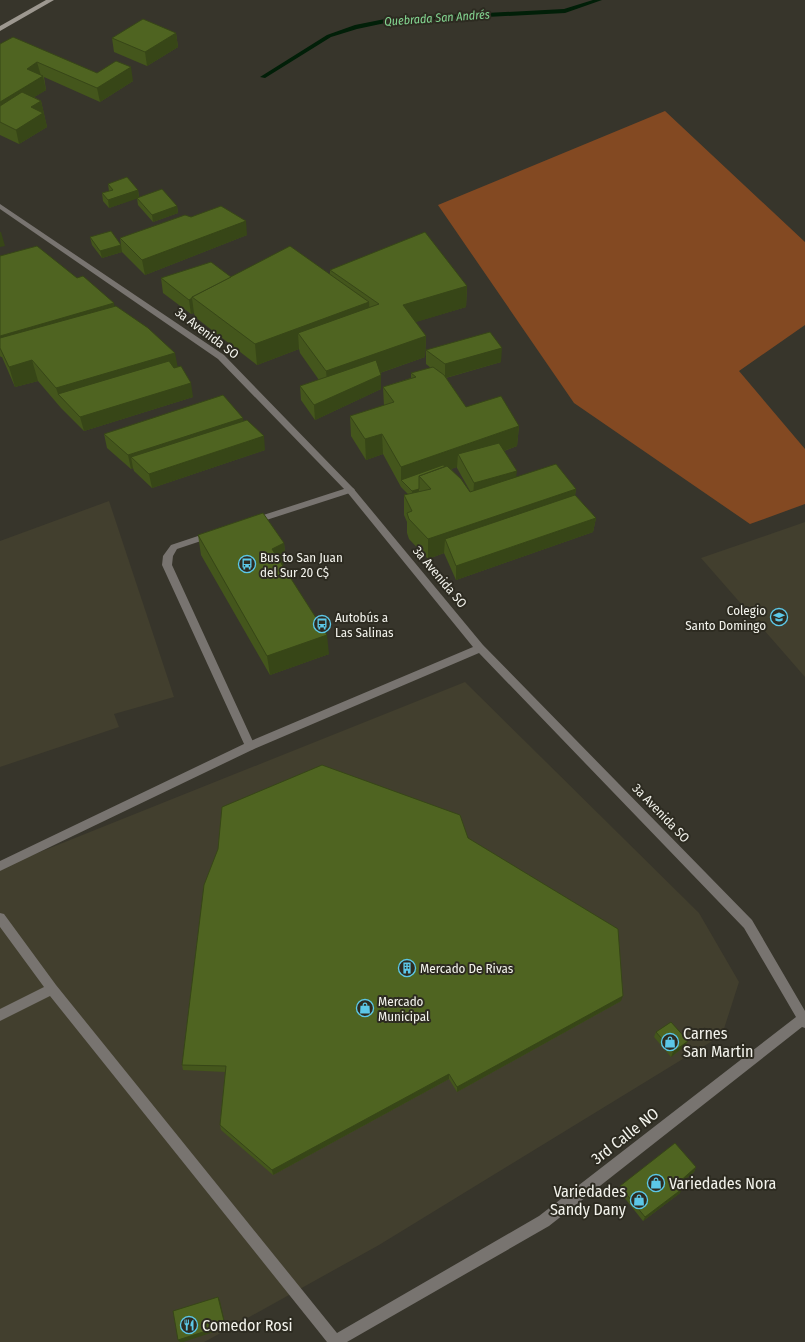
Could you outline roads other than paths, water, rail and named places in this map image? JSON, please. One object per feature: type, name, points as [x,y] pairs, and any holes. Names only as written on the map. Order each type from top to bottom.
[{"type":"main road","points":[[0,29],[52,0]]},
{"type":"street","name":"3a Avenida SO","points":[[0,206],[220,358],[350,490],[480,648],[748,924],[804,1019]]},
{"type":"street","points":[[247,523],[350,490]]},
{"type":"street","points":[[218,532],[174,547],[168,556],[168,565],[250,746]]},
{"type":"street","points":[[0,866],[250,746],[480,648]]},
{"type":"street","points":[[0,918],[52,989],[335,1342]]},
{"type":"street","points":[[0,1015],[52,989]]},
{"type":"street","name":"3rd Calle NO","points":[[335,1342],[544,1221],[804,1019]]},
{"type":"waterway","name":"Quebrada San Andrés","points":[[263,77],[329,36],[355,27],[390,20],[565,11],[599,0]]},
{"type":"place","name":"Bus to San Juan del Sur 20 C$","points":[[247,564]]},
{"type":"place","name":"Colegio Santo Domingo","points":[[779,617]]},
{"type":"place","name":"Autobús a Las Salinas","points":[[322,624]]},
{"type":"place","name":"Mercado De Rivas","points":[[407,968]]},
{"type":"place","name":"Mercado Municipal","points":[[365,1008]]},
{"type":"place","name":"Carnes San Martin","points":[[670,1042]]},
{"type":"place","name":"Variedades Nora","points":[[656,1183]]},
{"type":"place","name":"Variedades Sandy Dany","points":[[639,1200]]},
{"type":"place","name":"Comedor Rosi","points":[[189,1325]]}]
